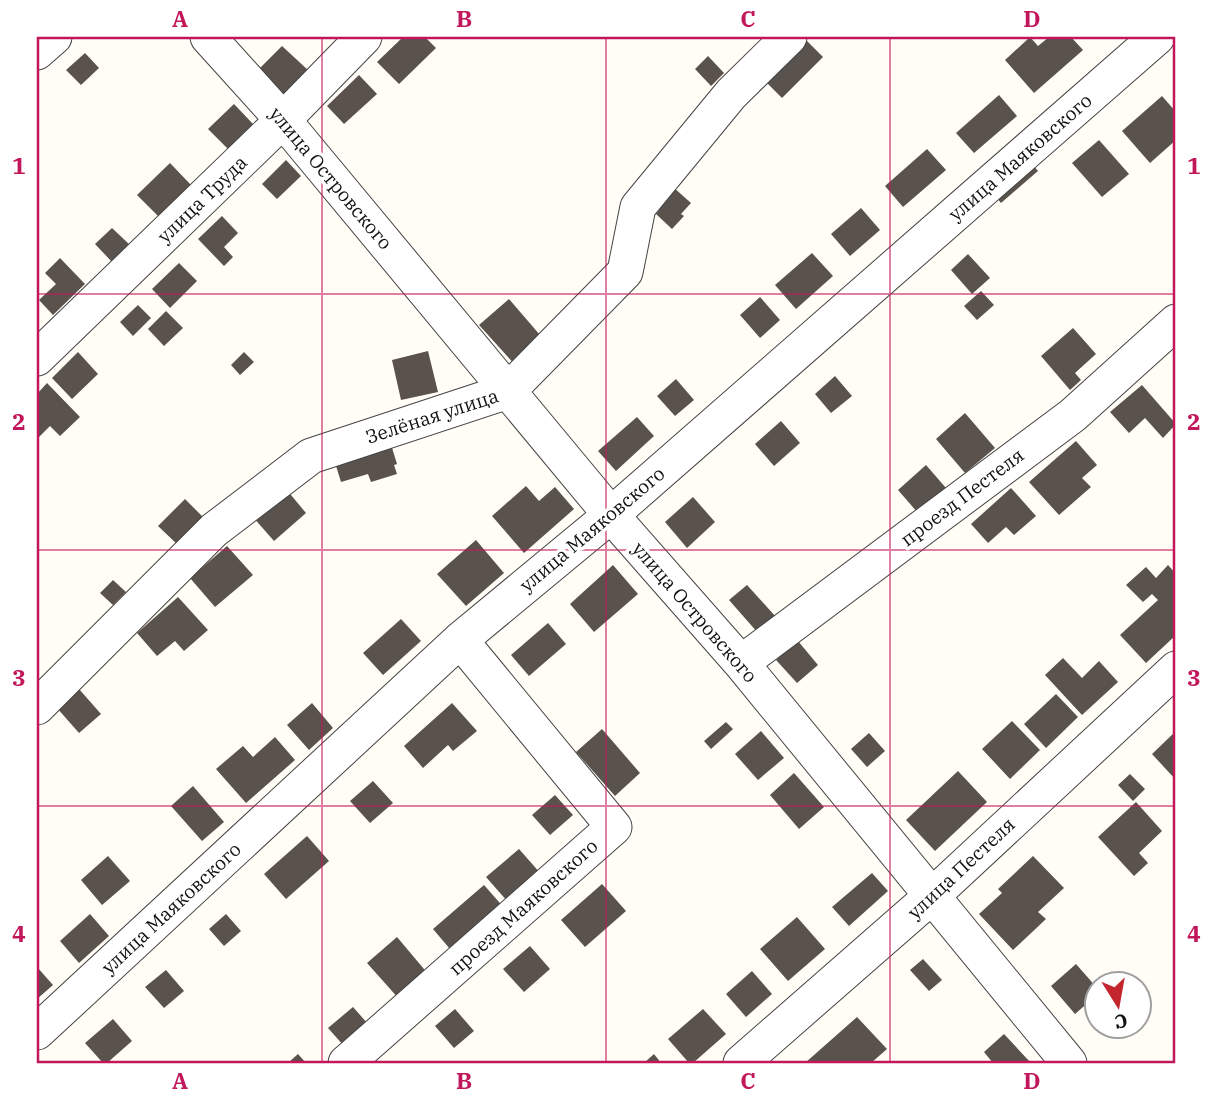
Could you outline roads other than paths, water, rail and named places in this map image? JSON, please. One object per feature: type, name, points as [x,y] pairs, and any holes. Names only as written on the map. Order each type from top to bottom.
[{"type":"street","points":[[37,52],[54,37]]},
{"type":"street","name":"улица Островского","points":[[208,37],[283,120],[611,515],[741,663],[1069,1063]]},
{"type":"street","name":"улица Труда","points":[[37,358],[283,120],[364,37]]},
{"type":"street","name":"Зелёная улица","points":[[37,707],[214,530],[311,456],[508,391],[625,272],[638,207],[731,94],[789,37]]},
{"type":"street","name":"улица Маяковского","points":[[37,1032],[460,640],[611,515],[1157,37]]},
{"type":"street","name":"проезд Пестеля","points":[[741,663],[1073,415],[1176,322]]},
{"type":"street","name":"проезд Маяковского","points":[[346,1063],[614,827],[460,640]]},
{"type":"street","name":"улица Пестеля","points":[[741,1063],[933,895],[1176,669]]}]
